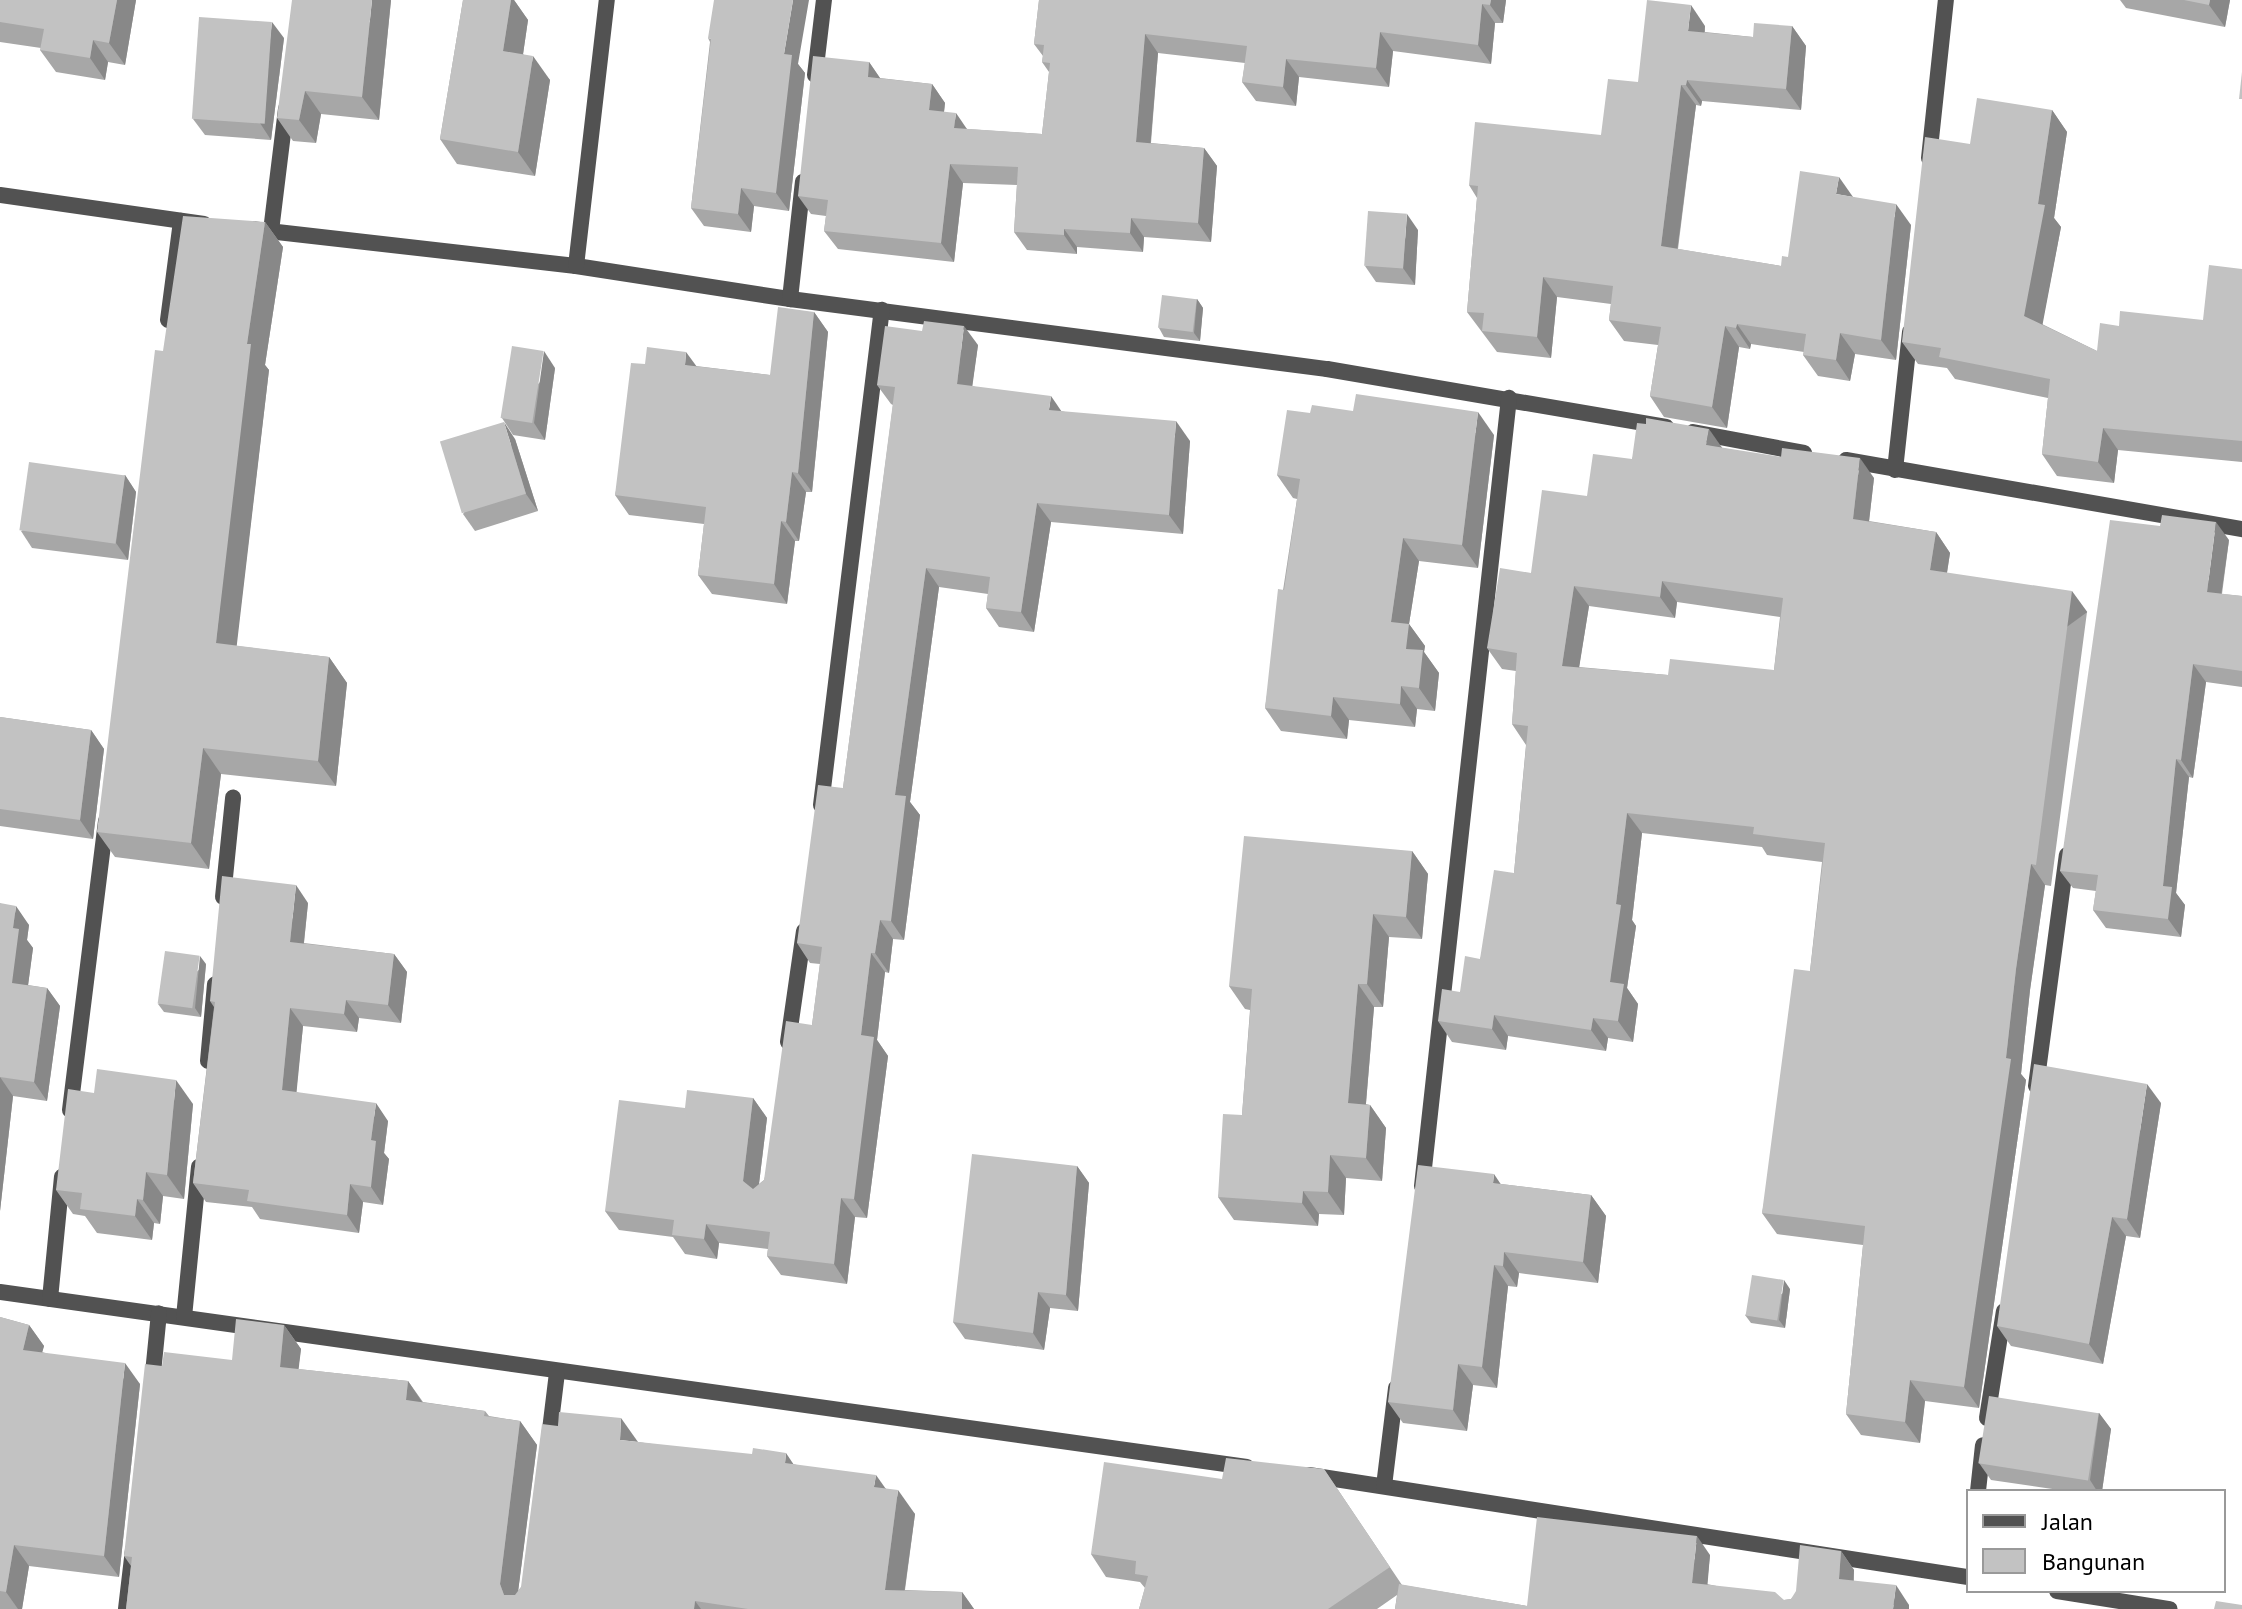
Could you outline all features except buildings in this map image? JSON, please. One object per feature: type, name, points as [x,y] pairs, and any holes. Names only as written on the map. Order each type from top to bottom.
[{"type":"street","points":[[576,266],[607,0]]},
{"type":"street","points":[[813,95],[824,0]]},
{"type":"street","points":[[1927,172],[1946,0]]},
{"type":"street","points":[[271,231],[288,92]]},
{"type":"street","points":[[790,299],[806,158]]},
{"type":"street","points":[[0,195],[181,221],[576,266],[790,299],[1327,369],[1509,398],[2111,514],[2242,529]]},
{"type":"street","points":[[167,332],[181,221]]},
{"type":"street","points":[[818,825],[882,310]]},
{"type":"street","points":[[1895,470],[1912,313]]},
{"type":"street","points":[[1419,1206],[1447,988],[1509,398]]},
{"type":"street","points":[[222,908],[233,798]]},
{"type":"street","points":[[69,1121],[108,806]]},
{"type":"street","points":[[2035,1098],[2069,833]]},
{"type":"street","points":[[786,1058],[805,918]]},
{"type":"street","points":[[207,1080],[217,970]]},
{"type":"street","points":[[184,1317],[201,1143]]},
{"type":"street","points":[[50,1299],[65,1153]]},
{"type":"street","points":[[0,1292],[557,1373],[1259,1469]]},
{"type":"street","points":[[1978,1489],[2006,1300]]},
{"type":"street","points":[[149,1407],[159,1313]]},
{"type":"street","points":[[545,1467],[557,1373]]},
{"type":"street","points":[[1384,1486],[1398,1377]]},
{"type":"street","points":[[1291,1473],[1384,1486],[1803,1560],[1966,1577]]},
{"type":"street","points":[[126,1609],[135,1531]]},
{"type":"street","points":[[2069,1593],[2170,1609]]}]
